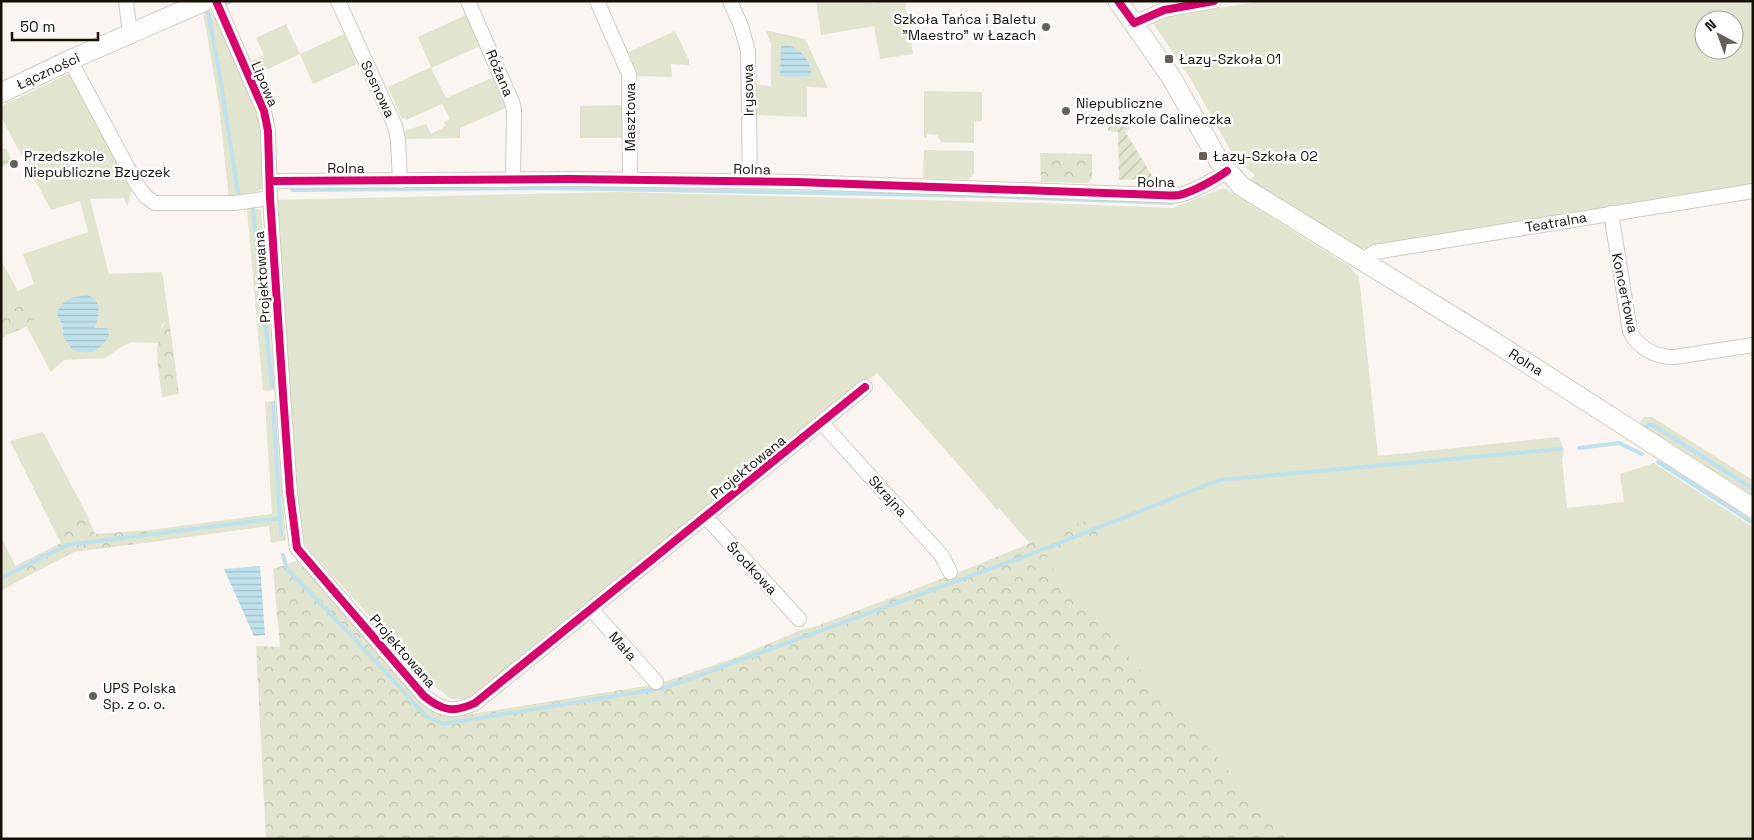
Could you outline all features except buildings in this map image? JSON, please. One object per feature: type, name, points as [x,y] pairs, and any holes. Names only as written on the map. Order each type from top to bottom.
[{"type":"street","points":[[126,1],[130,34]]},
{"type":"street","name":"Łączności","points":[[1,93],[70,60],[205,1]]},
{"type":"street","name":"Lipowa","points":[[216,1],[264,111],[269,137],[270,181]]},
{"type":"street","name":"Sosnowa","points":[[338,1],[395,126],[398,140],[400,181]]},
{"type":"street","name":"Różana","points":[[468,1],[512,102],[514,110],[514,180]]},
{"type":"street","name":"Masztowa","points":[[597,1],[629,74],[630,180]]},
{"type":"street","name":"Irysowa","points":[[730,1],[741,26],[748,51],[750,182]]},
{"type":"street","points":[[1118,1],[1171,77],[1212,150],[1227,170]]},
{"type":"street","points":[[1134,23],[1164,10],[1214,1]]},
{"type":"street","points":[[70,60],[137,185],[151,201],[155,203],[194,204],[235,203],[270,198]]},
{"type":"street","name":"Rolna","points":[[270,181],[630,180],[1179,195],[1220,176],[1227,170],[1250,193],[1537,369],[1753,508]]},
{"type":"street","name":"Projektowana","points":[[270,181],[290,493],[296,548],[424,696],[435,705],[454,710],[475,703],[706,518],[865,387]]},
{"type":"street","name":"Teatralna","points":[[1362,260],[1375,252],[1753,191]]},
{"type":"street","name":"Koncertowa","points":[[1611,213],[1630,331],[1634,339],[1655,355],[1664,358],[1753,345]]},
{"type":"street","name":"Skrajna","points":[[822,423],[942,556],[950,572]]},
{"type":"street","name":"Środkowa","points":[[706,518],[799,619]]},
{"type":"street","name":"Mała","points":[[591,609],[656,682]]},
{"type":"green space","points":[[816,1],[870,1],[871,3],[905,1],[913,54],[880,59],[874,26],[821,35]]},
{"type":"green space","points":[[1263,1],[1753,1],[1753,187],[1352,250],[1247,183],[1255,175],[1240,163],[1232,153],[1190,78],[1153,23],[1158,17]]},
{"type":"green space","points":[[210,11],[215,19],[218,18],[255,102],[262,124],[266,186],[229,200],[219,104],[203,12]]},
{"type":"green space","points":[[466,15],[480,46],[431,68],[446,98],[494,77],[506,108],[460,128],[460,138],[406,139],[405,131],[426,124],[431,134],[446,126],[444,122],[450,119],[442,104],[406,120],[405,117],[402,119],[388,87],[431,67],[418,37]]},
{"type":"green space","points":[[286,24],[300,54],[257,74],[252,61],[264,55],[256,38]]},
{"type":"green space","points":[[765,30],[805,39],[828,88],[807,87],[807,117],[756,115],[755,85],[771,86],[771,43]]},
{"type":"green space","points":[[675,31],[689,60],[689,65],[671,64],[672,77],[638,76],[629,52]]},
{"type":"green space","points":[[346,33],[359,63],[313,84],[300,54]]},
{"type":"green space","points":[[70,73],[133,185],[127,206],[124,198],[90,199],[109,274],[162,272],[169,319],[162,325],[157,343],[132,342],[105,358],[64,360],[51,372],[27,327],[35,323],[24,303],[1,316],[1,260],[18,291],[34,284],[23,254],[88,232],[80,201],[51,210],[1,117],[1,106]]},
{"type":"green space","points":[[924,91],[982,92],[982,121],[974,122],[974,143],[941,142],[937,135],[927,134],[927,138],[924,138]]},
{"type":"green space","points":[[622,105],[622,138],[580,138],[580,106]]},
{"type":"green space","points":[[1125,121],[1133,126],[1125,131],[1154,179],[1119,180],[1118,132],[1108,131],[1108,127],[1117,122]]},
{"type":"green space","points":[[6,148],[12,162],[1,167],[1,150]]},
{"type":"green space","points":[[924,150],[974,151],[974,174],[969,180],[923,178]]},
{"type":"green space","points":[[1040,153],[1092,154],[1092,179],[1087,183],[1041,182]]},
{"type":"green space","points":[[1224,188],[1349,266],[1359,277],[1378,456],[1559,437],[1564,451],[1562,460],[1567,508],[1624,502],[1620,474],[1654,463],[1753,527],[1753,839],[1288,839],[1043,559],[1097,536],[1091,519],[1030,544],[999,508],[997,510],[877,373],[469,699],[451,699],[434,686],[310,551],[301,537],[276,200],[619,192],[1172,208]]},
{"type":"green space","points":[[247,209],[261,209],[275,390],[263,391]]},
{"type":"green space","points":[[24,303],[35,323],[1,338],[1,316]]},
{"type":"green space","points":[[169,319],[179,394],[162,397],[157,345],[163,326]]},
{"type":"green space","points":[[275,401],[286,540],[271,543],[269,526],[152,542],[150,530],[272,514],[265,402]]},
{"type":"green space","points":[[1644,417],[1652,417],[1753,480],[1753,502],[1636,428]]},
{"type":"green space","points":[[43,432],[85,511],[72,519],[56,534],[10,441]]},
{"type":"green space","points":[[85,511],[95,534],[150,530],[152,542],[74,552],[22,579],[15,566],[61,543],[56,534],[72,519]]},
{"type":"green space","points":[[1092,518],[1098,536],[1044,559],[1288,839],[266,839],[256,646],[280,647],[273,569],[299,560],[427,706],[436,713],[459,716],[664,682],[732,659],[801,630],[814,627],[962,571]]},
{"type":"green space","points":[[1,537],[22,579],[1,591]]},
{"type":"water","points":[[789,45],[802,53],[807,60],[811,69],[811,75],[808,77],[780,76],[781,46]]},
{"type":"water","points":[[88,295],[98,305],[99,310],[95,328],[108,329],[109,337],[93,352],[77,352],[72,349],[63,336],[63,326],[57,314],[65,302],[78,296]]},
{"type":"water","points":[[260,566],[265,635],[254,636],[224,569]]},
{"type":"waterway","points":[[227,3],[232,1]]},
{"type":"waterway","points":[[208,12],[238,192]]},
{"type":"waterway","points":[[292,190],[548,188],[986,196],[1172,203]]},
{"type":"waterway","points":[[253,209],[272,386]]},
{"type":"waterway","points":[[273,404],[281,535]]},
{"type":"waterway","points":[[1644,430],[1648,425],[1653,425],[1753,489]]},
{"type":"waterway","points":[[1579,448],[1619,443],[1642,454]]},
{"type":"waterway","points":[[283,555],[287,569],[426,716],[443,724],[664,688],[1039,551],[1219,480],[1561,449]]},
{"type":"waterway","points":[[1658,462],[1753,523]]},
{"type":"waterway","points":[[1,578],[67,545],[280,518]]},
{"type":"cycle path","points":[[216,1],[264,111],[268,131],[270,198],[283,394],[290,493],[297,548],[430,701],[448,709],[461,708],[475,703],[865,387]]},
{"type":"cycle path","points":[[1118,1],[1134,23],[1164,10],[1214,1]]},
{"type":"cycle path","points":[[270,181],[569,179],[797,182],[1179,195],[1197,188],[1227,171]]},
{"type":"place","name":"Szkoła Tańca i Baletu \"Maestro\" w Łazach","points":[[1046,27]]},
{"type":"place","name":"Łazy-Szkoła 01","points":[[1169,59]]},
{"type":"place","name":"Niepubliczne Przedszkole Calineczka","points":[[1066,111]]},
{"type":"place","name":"Łazy-Szkoła 02","points":[[1203,156]]},
{"type":"place","name":"Przedszkole Niepubliczne Bzyczek","points":[[14,164]]},
{"type":"place","name":"UPS Polska Sp. z o. o.","points":[[93,696]]}]
